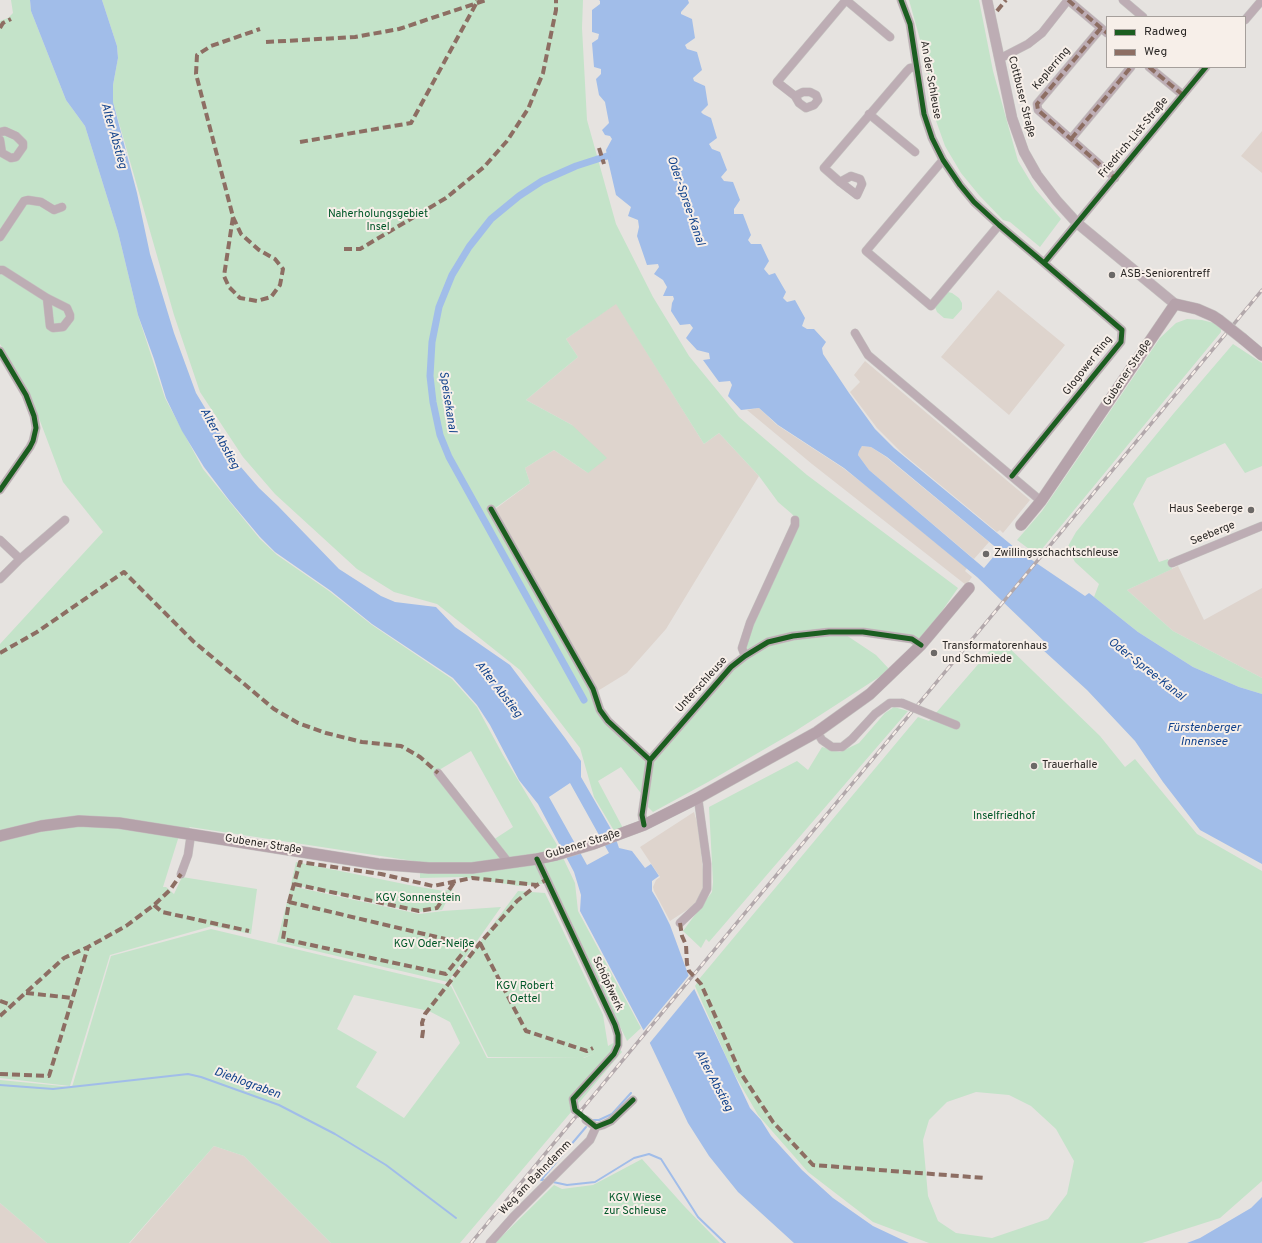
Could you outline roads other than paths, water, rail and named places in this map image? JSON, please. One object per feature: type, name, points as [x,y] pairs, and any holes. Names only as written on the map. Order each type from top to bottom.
[{"type":"main road","points":[[1175,304],[1197,309],[1213,316],[1243,338],[1262,355]]},
{"type":"main road","name":"Gubener Straße","points":[[1021,525],[1041,501],[1175,304]]},
{"type":"main road","name":"Gubener Straße","points":[[0,836],[41,826],[79,821],[119,823],[378,864],[429,868],[472,868],[556,855],[619,835],[644,824],[698,798],[818,732],[870,694],[921,645],[969,588]]},
{"type":"street","points":[[795,96],[777,82],[846,0],[890,37]]},
{"type":"street","name":"An der Schleuse","points":[[901,0],[910,24],[924,114],[932,138],[943,160],[974,202],[1044,263]]},
{"type":"street","name":"Cottbuser Straße","points":[[987,0],[1012,118],[1024,152],[1038,175],[1057,201],[1077,222],[1175,304]]},
{"type":"street","name":"Keplerring","points":[[999,59],[1028,44],[1042,32],[1068,0],[1104,30],[1037,104],[1038,110],[1115,178]]},
{"type":"street","points":[[1123,0],[1142,16]]},
{"type":"street","points":[[1246,18],[1257,2]]},
{"type":"street","name":"An der Schleuse","points":[[840,182],[824,168],[907,71],[910,68],[917,67]]},
{"type":"street","points":[[1071,139],[1130,68]]},
{"type":"street","points":[[1150,68],[1183,95]]},
{"type":"street","name":"Friedrich-List-Straße","points":[[1077,222],[1115,178],[1204,68]]},
{"type":"street","points":[[869,114],[915,152]]},
{"type":"street","points":[[0,132],[5,131],[16,136],[23,142],[23,146],[16,157],[12,158],[2,153],[0,140]]},
{"type":"street","points":[[943,160],[866,252],[931,306],[999,225]]},
{"type":"street","points":[[0,237],[24,201],[28,200],[41,202],[54,210],[62,207]]},
{"type":"street","points":[[1044,263],[1077,222]]},
{"type":"street","name":"Glogower Ring","points":[[1012,476],[1121,342],[1122,330],[1044,263]]},
{"type":"street","points":[[0,270],[3,270],[47,298]]},
{"type":"street","points":[[855,333],[868,355],[1041,501]]},
{"type":"street","points":[[0,351],[26,395],[34,416],[36,428],[34,441],[0,490]]},
{"type":"street","points":[[491,509],[593,689],[600,710],[608,721],[650,760],[642,815],[644,824]]},
{"type":"street","points":[[0,579],[20,559],[65,520]]},
{"type":"street","name":"Unterschleuse","points":[[745,656],[742,648],[750,623],[795,525],[795,520]]},
{"type":"street","name":"Seeberge","points":[[1172,563],[1262,526]]},
{"type":"street","points":[[0,540],[20,559]]},
{"type":"street","name":"Unterschleuse","points":[[650,760],[732,667],[745,656],[768,642],[793,636],[829,632],[863,632],[912,639],[921,645]]},
{"type":"street","points":[[818,732],[822,740],[832,747],[842,747],[852,739],[875,714],[890,703],[902,703],[956,725]]},
{"type":"street","points":[[438,772],[508,862]]},
{"type":"street","points":[[680,923],[699,905],[707,888],[707,864],[698,798]]},
{"type":"street","points":[[181,874],[188,855],[191,834]]},
{"type":"street","name":"Schöpfwerk","points":[[537,859],[615,1025],[618,1035],[618,1045],[614,1054],[573,1099],[575,1110]]},
{"type":"street","points":[[586,1120],[596,1127],[611,1121],[633,1100]]},
{"type":"street","name":"Weg am Bahndamm","points":[[490,1243],[514,1216],[590,1140],[596,1127]]},
{"type":"water","name":"Alter Abstieg","points":[[30,0],[102,0],[117,46],[118,58],[113,85],[113,102],[137,193],[150,254],[174,333],[196,393],[240,466],[259,488],[339,569],[381,596],[395,602],[436,607],[455,627],[510,665],[581,761],[581,777],[615,836],[619,848],[632,851],[645,868],[651,864],[659,876],[652,881],[652,891],[670,925],[691,982],[750,1108],[761,1120],[771,1136],[802,1170],[833,1198],[873,1226],[909,1243],[794,1243],[738,1192],[709,1156],[688,1123],[646,1035],[580,911],[581,895],[574,872],[538,804],[519,780],[490,725],[477,705],[453,678],[372,624],[331,591],[275,552],[260,537],[229,500],[204,467],[182,431],[166,398],[138,315],[118,232],[85,126],[66,100],[31,11]],"holes":[[[570,783],[609,853],[587,865],[549,797]]]},
{"type":"water","points":[[599,0],[688,0],[689,3],[681,14],[692,19],[695,38],[685,45],[687,49],[697,52],[702,70],[693,78],[694,81],[705,86],[708,105],[701,112],[711,118],[717,138],[709,144],[712,149],[720,152],[727,170],[721,177],[724,181],[733,182],[740,200],[734,209],[734,214],[743,214],[751,235],[748,240],[751,244],[761,244],[769,261],[764,269],[769,275],[775,273],[786,292],[783,298],[787,302],[795,300],[805,318],[802,326],[807,329],[814,329],[826,342],[822,348],[823,354],[875,429],[894,448],[1020,552],[1085,596],[1089,593],[1138,632],[1193,667],[1239,687],[1262,694],[1262,864],[1200,830],[1163,782],[1135,741],[1087,690],[1043,650],[1048,645],[977,577],[844,468],[778,425],[759,408],[741,410],[728,396],[732,385],[730,381],[719,382],[703,360],[710,359],[709,353],[697,350],[686,338],[693,328],[690,324],[680,325],[671,311],[674,299],[673,296],[663,296],[667,287],[663,280],[654,274],[659,267],[658,264],[647,265],[637,236],[639,227],[638,220],[628,216],[631,207],[616,195],[606,150],[612,139],[610,136],[605,135],[602,130],[609,123],[605,102],[599,95],[596,79],[601,74],[601,69],[594,67],[592,43],[598,39],[599,34],[592,32],[592,10],[600,4]],"holes":[[[862,446],[871,447],[887,457],[999,550],[984,568],[869,470],[858,455]]]},
{"type":"water","points":[[1262,1197],[1262,1243],[1187,1243],[1200,1238],[1251,1208]]},
{"type":"waterway","name":"Speisekanal","points":[[584,700],[449,457],[440,435],[433,402],[430,376],[432,342],[439,307],[452,275],[469,247],[491,219],[519,196],[542,181],[576,166],[607,156]]},
{"type":"waterway","name":"Diehlograben","points":[[0,1085],[53,1089],[188,1074],[201,1077],[279,1105],[335,1134],[386,1165],[456,1218]]},
{"type":"waterway","points":[[593,1120],[599,1120],[612,1114],[631,1093]]},
{"type":"waterway","points":[[545,1180],[541,1180],[586,1127]]},
{"type":"waterway","points":[[553,1182],[567,1185],[595,1182],[634,1158],[649,1154],[661,1159],[698,1217],[725,1243]]},
{"type":"tunnel","points":[[575,1110],[586,1120]]},
{"type":"railway","points":[[471,1243],[1262,290]]},
{"type":"place","name":"ASB-Seniorentreff","points":[[1112,275]]},
{"type":"place","name":"Haus Seeberge","points":[[1251,510]]},
{"type":"place","name":"Zwillingsschachtschleuse","points":[[986,554]]},
{"type":"place","name":"Transformatorenhaus und Schmiede","points":[[934,653]]},
{"type":"place","name":"Trauerhalle","points":[[1034,766]]},
{"type":"water label","name":"Oder-Spree-Kanal","points":[[685,201]]},
{"type":"water label","name":"Oder-Spree-Kanal","points":[[1146,670]]},
{"type":"water label","name":"Fürstenberger Innensee","points":[[1204,736]]},
{"type":"park label","name":"Naherholungsgebiet Insel","points":[[378,221]]},
{"type":"park label","name":"Inselfriedhof","points":[[1004,817]]},
{"type":"park label","name":"KGV Sonnenstein","points":[[418,899]]},
{"type":"park label","name":"KGV Oder-Neiße","points":[[434,945]]},
{"type":"park label","name":"KGV Robert Oettel","points":[[525,993]]},
{"type":"park label","name":"KGV Wiese zur Schleuse","points":[[635,1205]]}]
